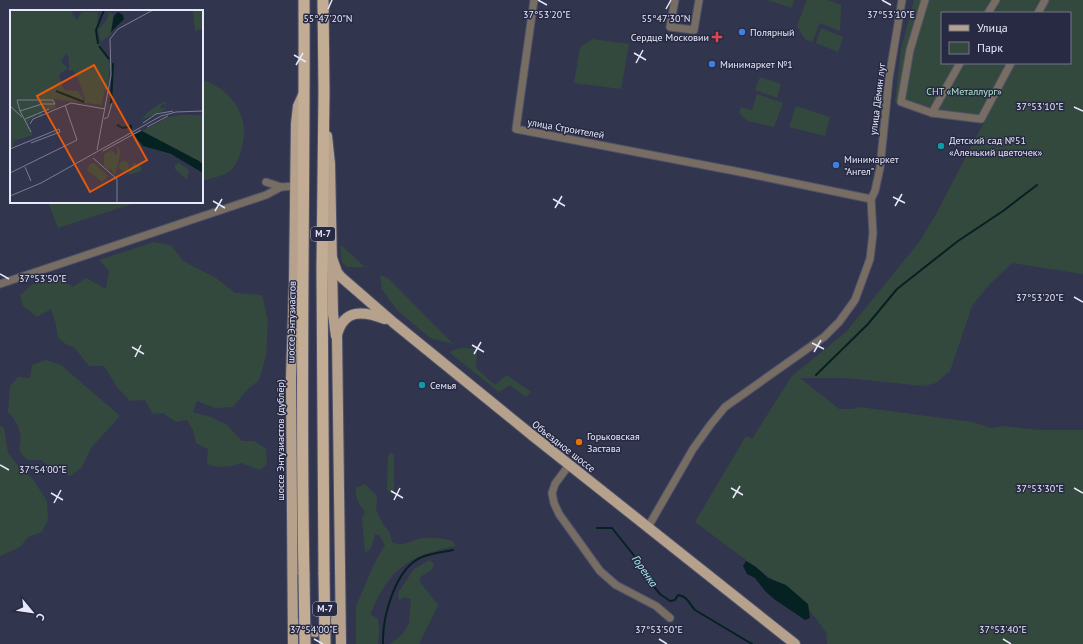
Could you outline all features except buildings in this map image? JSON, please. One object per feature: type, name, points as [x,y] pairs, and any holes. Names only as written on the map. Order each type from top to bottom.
[{"type":"highway","name":"шоссе Энтузиастов","points":[[304,0],[302,383],[306,644]]},
{"type":"highway","name":"М-7","points":[[323,0],[324,91],[322,270],[325,644]]},
{"type":"main road","points":[[324,91],[330,164],[333,314],[336,340],[341,644]]},
{"type":"main road","name":"шоссе Энтузиастов (дублёр)","points":[[293,644],[291,378],[296,124],[298,106],[304,93]]},
{"type":"main road","name":"Объездное шоссе","points":[[331,255],[337,272],[341,278],[394,323],[569,465],[795,644]]},
{"type":"main road","points":[[336,340],[338,330],[344,321],[356,314],[371,314],[394,323]]},
{"type":"main road","points":[[293,614],[302,627],[309,631],[317,632],[332,626],[341,612]]},
{"type":"street","name":"улица Строителей","points":[[534,0],[516,129],[740,172],[870,199]]},
{"type":"street","points":[[675,0],[670,27],[694,30],[699,0]]},
{"type":"street","name":"улица Дёмин луг","points":[[870,199],[875,191],[880,168],[889,78],[902,0]]},
{"type":"street","points":[[925,0],[910,50],[901,102],[932,113],[981,119],[1010,64]]},
{"type":"street","points":[[989,12],[996,0]]},
{"type":"street","points":[[1039,12],[1045,0]]},
{"type":"street","points":[[932,113],[959,64]]},
{"type":"street","points":[[266,182],[281,187],[295,186]]},
{"type":"street","points":[[0,284],[266,195],[281,187]]},
{"type":"street","points":[[648,527],[693,449],[725,407],[824,337],[840,322],[855,300],[870,259],[873,233],[870,199]]},
{"type":"street","points":[[569,465],[555,484],[552,493],[554,503],[559,514],[600,571],[616,585],[656,606],[670,618]]},
{"type":"green space","points":[[767,0],[794,0],[792,8]]},
{"type":"green space","points":[[807,0],[827,0],[841,5],[840,31],[820,23],[812,42],[805,39],[797,26]]},
{"type":"green space","name":"СНТ «Металлург»","points":[[914,0],[1047,0],[1041,12],[941,12],[941,64],[1013,64],[983,120],[931,115],[895,102],[901,49]]},
{"type":"green space","points":[[1049,0],[1083,0],[1083,274],[1012,263],[987,287],[972,306],[950,371],[936,383],[924,386],[846,378],[800,378],[839,409],[853,409],[859,407],[972,422],[991,428],[1004,426],[1038,430],[1083,430],[1083,644],[827,644],[826,632],[804,603],[695,522],[746,436],[752,439],[792,376],[846,332],[920,241],[936,214],[1014,64],[1071,64],[1071,12],[1043,12]]},
{"type":"green space","points":[[821,28],[843,37],[838,52],[816,43]]},
{"type":"green space","points":[[592,39],[629,44],[621,89],[574,83],[580,48]]},
{"type":"green space","points":[[760,77],[781,84],[777,98],[755,90]]},
{"type":"green space","points":[[206,81],[217,86],[233,101],[239,110],[244,131],[240,154],[233,169],[223,175],[203,181],[203,82]]},
{"type":"green space","points":[[757,94],[783,103],[774,127],[748,121],[739,113],[741,107],[752,110]]},
{"type":"green space","points":[[796,106],[830,117],[825,136],[789,127]]},
{"type":"green space","points":[[48,203],[135,203],[58,228]]},
{"type":"green space","points":[[154,242],[172,246],[183,261],[216,278],[235,293],[262,295],[268,321],[266,356],[259,380],[246,391],[233,407],[215,408],[197,401],[193,412],[211,417],[227,425],[242,441],[254,441],[266,449],[267,464],[260,470],[241,463],[232,466],[218,467],[207,464],[208,449],[196,443],[193,430],[187,420],[176,422],[163,413],[153,414],[145,400],[130,401],[117,387],[104,366],[89,366],[74,347],[67,345],[58,338],[56,324],[51,309],[37,317],[23,306],[20,295],[33,284],[60,279],[73,287],[86,278],[106,289],[109,271],[99,260]]},
{"type":"green space","points":[[340,245],[365,267],[347,267],[342,262]]},
{"type":"green space","points":[[380,275],[388,278],[453,344],[430,338],[396,309],[382,289]]},
{"type":"green space","points":[[460,348],[477,349],[476,368],[495,385],[507,375],[531,392],[526,397],[510,385],[499,392],[449,352]]},
{"type":"green space","points":[[46,360],[61,365],[120,416],[91,448],[82,467],[70,476],[52,469],[41,460],[27,460],[19,450],[21,439],[19,430],[15,420],[8,412],[10,386],[18,377],[30,378],[32,365]]},
{"type":"green space","points":[[0,426],[4,428],[8,453],[21,469],[32,478],[47,501],[48,520],[42,532],[28,537],[20,547],[0,556]]},
{"type":"green space","points":[[391,452],[394,455],[394,490],[391,493],[387,490],[388,456]]},
{"type":"green space","points":[[365,484],[377,496],[376,510],[383,524],[390,533],[392,542],[396,544],[403,544],[422,538],[434,538],[453,541],[455,546],[438,550],[412,560],[393,575],[377,599],[370,614],[378,619],[378,644],[356,644],[356,606],[375,562],[385,545],[379,535],[375,534],[371,548],[365,553],[362,519],[365,512],[358,500],[356,488]]},
{"type":"green space","points":[[430,560],[434,564],[432,569],[420,577],[420,582],[438,605],[419,644],[390,644],[403,634],[409,623],[411,599],[405,597],[399,600],[398,593],[414,569]]},
{"type":"shaded area","points":[[746,561],[756,567],[768,578],[786,585],[808,604],[810,618],[805,620],[765,591],[755,578],[747,574],[743,566]]},
{"type":"waterway","points":[[816,375],[868,324],[897,289],[958,241],[1003,211],[1037,185]]},
{"type":"waterway","name":"Горенка","points":[[597,528],[612,528],[636,558],[640,569],[660,594],[670,601],[675,600],[678,595],[684,597],[695,610],[752,644]]},
{"type":"waterway","name":"Горенка","points":[[383,644],[383,633],[388,608],[392,595],[404,572],[422,557],[453,550]]},
{"type":"place","name":"Полярный","points":[[742,32]]},
{"type":"place","name":"Сердце Московии","points":[[717,37]]},
{"type":"place","name":"Минимаркет №1","points":[[712,64]]},
{"type":"place","name":"Детский сад №51 «Аленький цветочек»","points":[[941,146]]},
{"type":"place","name":"Минимаркет \"Ангел\"","points":[[836,165]]},
{"type":"place","name":"Семья","points":[[422,385]]},
{"type":"place","name":"Горьковская Застава","points":[[579,442]]}]
